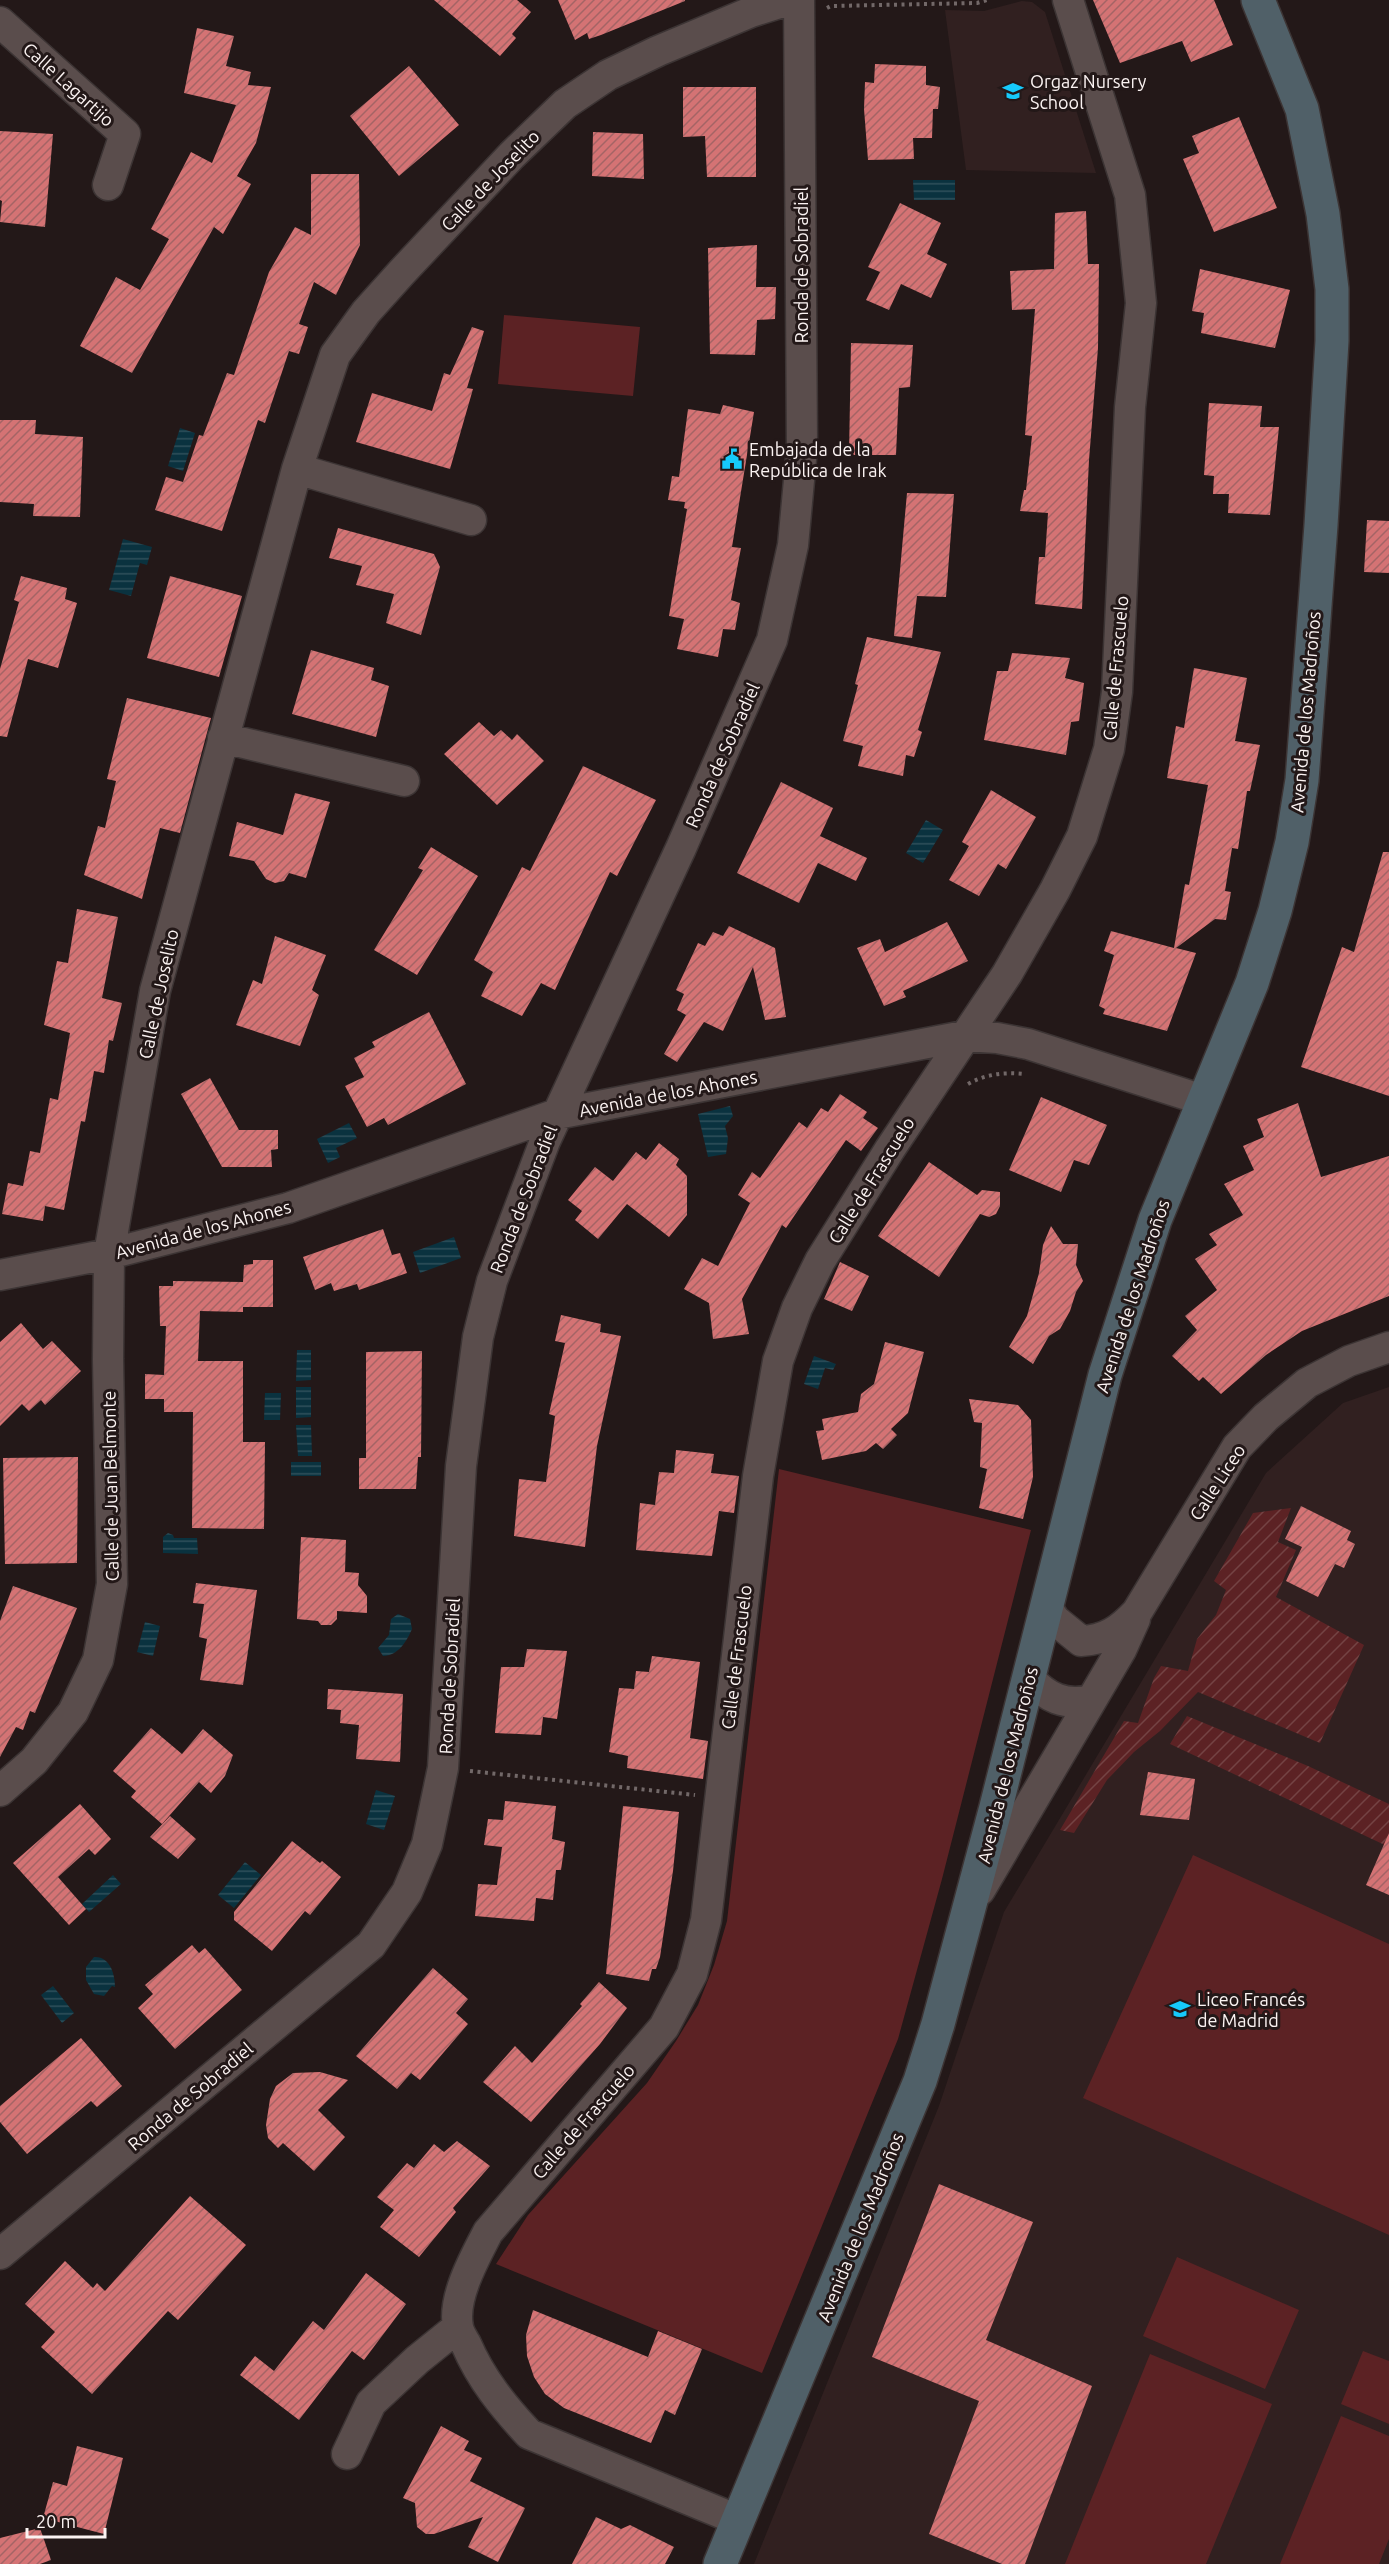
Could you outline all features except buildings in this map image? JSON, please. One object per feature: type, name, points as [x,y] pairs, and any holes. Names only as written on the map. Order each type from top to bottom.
[{"type":"street","name":"Calle de Joselito","points":[[109,1254],[155,991],[297,469],[334,355],[366,312],[512,155],[558,111],[608,75],[658,51],[751,12],[789,0]]},
{"type":"street","name":"Calle de Frascuelo","points":[[738,2520],[529,2434],[506,2410],[478,2372],[458,2327],[459,2300],[470,2266],[488,2232],[664,2026],[692,1974],[706,1920],[758,1476],[778,1361],[797,1308],[820,1261],[964,1036],[1007,974],[1055,890],[1082,836],[1109,749],[1117,692],[1130,407],[1141,303],[1130,195],[1068,0]]},
{"type":"street","name":"Avenida de los Madroños","points":[[720,2564],[920,2081],[970,1908],[1105,1375],[1155,1220],[1252,983],[1275,911],[1292,842],[1302,780],[1332,341],[1332,289],[1323,214],[1312,154],[1292,81],[1258,0]]},
{"type":"street","name":"Ronda de Sobradiel","points":[[0,2253],[371,1946],[407,1892],[427,1844],[443,1768],[461,1466],[478,1337],[492,1281],[528,1181],[557,1114],[681,848],[772,640],[793,544],[802,448],[810,6]]},
{"type":"street","name":"Calle Lagartijo","points":[[0,22],[125,134],[108,185]]},
{"type":"street","points":[[297,469],[471,520]]},
{"type":"street","points":[[223,738],[404,781]]},
{"type":"street","name":"Avenida de los Ahones","points":[[0,1275],[109,1254],[288,1208],[557,1114],[964,1036],[998,1038],[1028,1044],[1203,1100]]},
{"type":"street","name":"Calle de Juan Belmonte","points":[[0,1791],[34,1761],[73,1712],[98,1660],[112,1584],[108,1359],[109,1254]]},
{"type":"street","name":"Calle Liceo","points":[[970,1908],[1121,1650],[1137,1611],[1237,1447],[1266,1417],[1307,1383],[1349,1361],[1389,1347]]},
{"type":"street","name":"Calle Liceo","points":[[1047,1608],[1055,1620],[1081,1641],[1098,1640],[1110,1635],[1122,1628],[1137,1611]]},
{"type":"street","points":[[1029,1678],[1046,1695],[1076,1703],[1091,1700]]},
{"type":"street","points":[[347,2454],[371,2403],[417,2360],[458,2327]]},
{"type":"path","points":[[810,6],[831,6],[842,3],[977,3],[987,0]]},
{"type":"path","points":[[961,1088],[978,1078],[1004,1072],[1034,1075]]},
{"type":"path","points":[[443,1768],[719,1798]]},
{"type":"shaded area","name":"Orgaz Nursery School","points":[[1022,1],[1032,2],[1045,12],[1096,173],[966,170],[945,10],[984,11]]},
{"type":"shaded area","points":[[504,315],[640,327],[633,396],[498,384]]},
{"type":"shaded area","name":"Liceo Francés de Madrid","points":[[1389,1387],[1389,2564],[754,2564],[939,2106],[1004,1912],[1266,1473],[1343,1403]]},
{"type":"shaded area","points":[[779,1469],[1031,1530],[942,1879],[898,2039],[762,2373],[496,2264],[528,2215],[647,2083],[698,2005],[714,1965],[727,1921]]},
{"type":"shaded area","points":[[1291,1508],[1278,1542],[1296,1550],[1276,1597],[1364,1645],[1320,1743],[1198,1692],[1107,1780],[1074,1833],[1060,1830],[1124,1721],[1138,1723],[1154,1678],[1161,1666],[1188,1671],[1197,1639],[1216,1615],[1226,1590],[1214,1581],[1253,1513]]},
{"type":"shaded area","points":[[1187,1716],[1308,1766],[1389,1804],[1389,1847],[1170,1744]]},
{"type":"shaded area","points":[[1193,1855],[1389,1944],[1389,2235],[1083,2098]]},
{"type":"shaded area","points":[[1177,2257],[1299,2310],[1265,2389],[1143,2336]]},
{"type":"shaded area","points":[[1363,2351],[1389,2361],[1389,2424],[1341,2404]]},
{"type":"shaded area","points":[[1150,2354],[1272,2404],[1206,2564],[1065,2564]]},
{"type":"shaded area","points":[[1341,2416],[1389,2436],[1389,2539],[1379,2564],[1280,2564]]},
{"type":"water","points":[[913,180],[955,180],[955,200],[914,200]]},
{"type":"water","points":[[180,428],[195,433],[183,471],[168,466]]},
{"type":"water","points":[[123,539],[152,547],[147,565],[140,563],[131,596],[109,590]]},
{"type":"water","points":[[926,820],[943,830],[923,863],[906,853]]},
{"type":"water","points":[[730,1106],[733,1116],[725,1126],[728,1138],[726,1154],[708,1157],[698,1114]]},
{"type":"water","points":[[349,1123],[357,1138],[336,1148],[340,1157],[328,1163],[317,1139]]},
{"type":"water","points":[[454,1237],[461,1258],[420,1273],[413,1252]]},
{"type":"water","points":[[297,1350],[311,1350],[311,1380],[296,1381]]},
{"type":"water","points":[[814,1356],[836,1364],[833,1370],[825,1368],[818,1389],[804,1384]]},
{"type":"water","points":[[296,1387],[311,1387],[311,1417],[296,1418]]},
{"type":"water","points":[[265,1393],[281,1393],[280,1420],[264,1420]]},
{"type":"water","points":[[296,1425],[311,1425],[312,1456],[298,1456]]},
{"type":"water","points":[[291,1462],[321,1462],[321,1476],[291,1476]]},
{"type":"water","points":[[168,1533],[174,1538],[197,1538],[198,1554],[163,1553],[163,1537]]},
{"type":"water","points":[[398,1614],[410,1619],[412,1629],[405,1643],[397,1651],[383,1656],[378,1648],[389,1635],[391,1619]]},
{"type":"water","points":[[145,1622],[160,1626],[153,1656],[137,1652]]},
{"type":"water","points":[[376,1790],[395,1796],[384,1830],[366,1824]]},
{"type":"water","points":[[245,1862],[261,1875],[234,1908],[218,1895]]},
{"type":"water","points":[[113,1875],[121,1884],[89,1912],[82,1904]]},
{"type":"water","points":[[94,1957],[104,1959],[108,1963],[114,1977],[115,1987],[112,1986],[104,1996],[94,1994],[86,1980],[86,1967]]},
{"type":"water","points":[[53,1986],[74,2013],[62,2023],[41,1995]]},
{"type":"place","name":"Orgaz Nursery School","points":[[1013,91]]},
{"type":"place","name":"Embajada de la República de Irak","points":[[732,459]]},
{"type":"place","name":"Liceo Francés de Madrid","points":[[1180,2009]]}]
